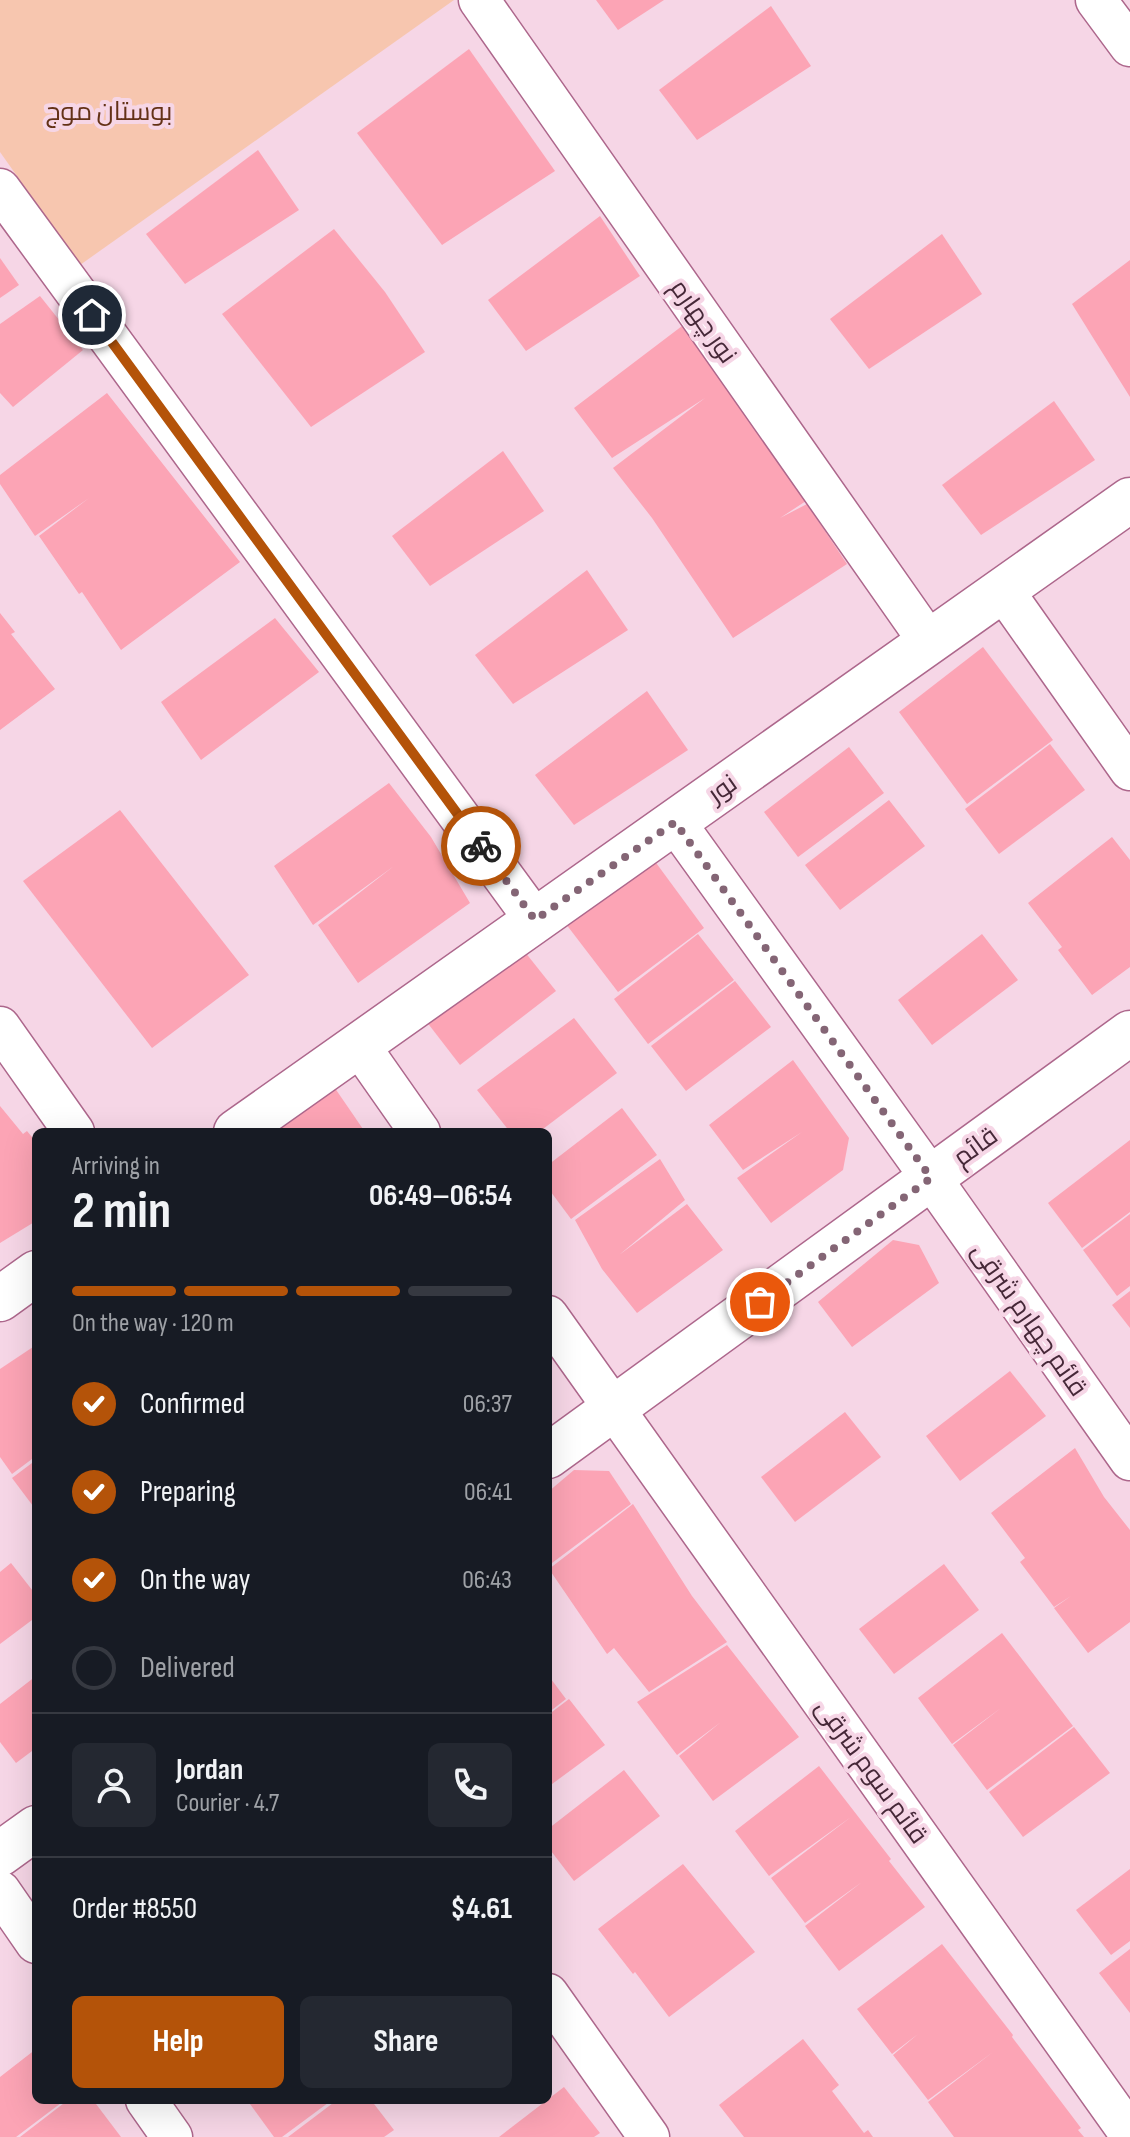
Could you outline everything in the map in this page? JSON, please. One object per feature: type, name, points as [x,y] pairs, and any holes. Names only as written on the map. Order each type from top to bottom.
[{"type":"street","name":"نور چهارم","points":[[479,0],[929,642]]},
{"type":"street","points":[[1096,0],[1130,46]]},
{"type":"street","points":[[0,189],[535,920]]},
{"type":"street","name":"نور","points":[[242,1128],[1130,500]]},
{"type":"street","points":[[1003,590],[1130,770]]},
{"type":"street","name":"قائم چهارم شرقی","points":[[675,822],[1130,1460]]},
{"type":"street","points":[[0,1027],[71,1128]]},
{"type":"street","name":"قائم","points":[[552,1453],[1130,1033]]},
{"type":"street","points":[[359,1045],[417,1128]]},
{"type":"street","name":"قائم سوم شرقی","points":[[552,1322],[1130,2134]]},
{"type":"street","points":[[0,1854],[32,1831]]},
{"type":"street","points":[[0,1891],[32,1937]]},
{"type":"street","points":[[552,2000],[649,2137]]},
{"type":"street","points":[[149,2104],[172,2137]]},
{"type":"green space","name":"بوستان موج","points":[[0,0],[454,0],[80,265],[0,152]]},
{"type":"building","points":[[596,0],[664,0],[618,30]]},
{"type":"building","points":[[771,6],[811,66],[697,140],[659,90]]},
{"type":"building","points":[[469,49],[555,171],[442,245],[357,133]]},
{"type":"building","points":[[258,150],[299,210],[185,284],[146,234]]},
{"type":"building","points":[[600,216],[640,276],[526,351],[488,300]]},
{"type":"building","points":[[334,229],[385,292],[425,352],[311,427],[222,314]]},
{"type":"building","points":[[942,234],[982,294],[869,369],[830,319]]},
{"type":"building","points":[[0,258],[19,285],[0,298]]},
{"type":"building","points":[[1130,260],[1130,397],[1072,304]]},
{"type":"building","points":[[40,296],[83,350],[13,407],[0,393],[0,324]]},
{"type":"building","points":[[686,323],[806,501],[780,518],[807,504],[847,564],[733,638],[652,518],[613,468],[705,398],[612,458],[574,408]]},
{"type":"building","points":[[107,393],[240,562],[121,650],[39,536],[89,498],[35,536],[0,484],[0,475]]},
{"type":"building","points":[[1054,401],[1095,460],[981,535],[942,485]]},
{"type":"building","points":[[503,451],[544,511],[430,586],[392,536]]},
{"type":"building","points":[[587,570],[628,630],[513,704],[475,655]]},
{"type":"building","points":[[0,613],[15,632],[11,634],[55,689],[0,730]]},
{"type":"building","points":[[275,618],[319,672],[201,760],[161,702]]},
{"type":"building","points":[[983,647],[1053,740],[967,804],[899,712]]},
{"type":"building","points":[[647,691],[688,750],[574,825],[535,775]]},
{"type":"building","points":[[1050,744],[1085,790],[999,854],[965,809]]},
{"type":"building","points":[[849,747],[884,793],[798,857],[764,812]]},
{"type":"building","points":[[389,783],[431,837],[470,903],[358,983],[318,925],[394,866],[313,925],[274,866]]},
{"type":"building","points":[[889,800],[925,846],[840,910],[805,865]]},
{"type":"building","points":[[120,810],[249,975],[152,1048],[23,881]]},
{"type":"building","points":[[1112,837],[1130,860],[1130,967],[1092,995],[1058,950],[1062,947],[1028,903]]},
{"type":"building","points":[[651,856],[704,928],[618,992],[556,911]]},
{"type":"building","points":[[698,934],[734,980],[648,1044],[614,999]]},
{"type":"building","points":[[982,934],[1018,980],[932,1045],[898,1000]]},
{"type":"building","points":[[513,937],[556,991],[460,1065],[416,1008]]},
{"type":"building","points":[[735,981],[771,1027],[686,1091],[651,1046]]},
{"type":"building","points":[[574,1018],[617,1073],[544,1128],[507,1128],[477,1090]]},
{"type":"building","points":[[793,1060],[849,1138],[843,1170],[771,1223],[737,1178],[802,1132],[743,1170],[709,1125]]},
{"type":"building","points":[[328,1078],[362,1128],[267,1128]]},
{"type":"building","points":[[0,1106],[23,1134],[27,1131],[32,1137],[32,1223],[0,1243]]},
{"type":"building","points":[[622,1108],[657,1155],[571,1219],[552,1193],[552,1162]]},
{"type":"building","points":[[1130,1140],[1130,1212],[1082,1248],[1048,1203]]},
{"type":"building","points":[[660,1159],[685,1200],[619,1255],[687,1204],[723,1250],[637,1313],[602,1269],[575,1220]]},
{"type":"building","points":[[1130,1214],[1130,1286],[1117,1296],[1083,1250]]},
{"type":"building","points":[[893,1240],[919,1245],[939,1283],[852,1347],[818,1302]]},
{"type":"building","points":[[1130,1291],[1130,1328],[1112,1305]]},
{"type":"building","points":[[32,1348],[32,1459],[12,1474],[0,1457],[0,1369]]},
{"type":"building","points":[[1010,1371],[1046,1416],[960,1481],[926,1436]]},
{"type":"building","points":[[845,1412],[881,1457],[795,1522],[761,1477]]},
{"type":"building","points":[[1075,1448],[1104,1497],[1130,1530],[1130,1622],[1088,1653],[1054,1608],[1071,1596],[1054,1607],[1020,1562],[1025,1558],[991,1513]]},
{"type":"building","points":[[32,1463],[32,1505],[12,1478]]},
{"type":"building","points":[[574,1470],[609,1471],[631,1504],[552,1563],[552,1489]]},
{"type":"building","points":[[633,1504],[692,1596],[727,1642],[649,1692],[614,1648],[607,1654],[552,1573],[552,1567]]},
{"type":"building","points":[[11,1563],[32,1590],[32,1620],[0,1644],[0,1572]]},
{"type":"building","points":[[944,1564],[979,1610],[894,1674],[859,1629]]},
{"type":"building","points":[[1002,1633],[1073,1726],[987,1790],[953,1745],[1001,1708],[952,1744],[918,1698]]},
{"type":"building","points":[[727,1645],[799,1737],[713,1801],[679,1756],[721,1722],[677,1755],[637,1702]]},
{"type":"building","points":[[32,1679],[32,1751],[16,1763],[0,1742],[0,1704]]},
{"type":"building","points":[[552,1680],[566,1699],[552,1710]]},
{"type":"building","points":[[569,1699],[605,1745],[552,1784],[552,1712]]},
{"type":"building","points":[[1074,1727],[1110,1773],[1023,1837],[989,1792]]},
{"type":"building","points":[[819,1766],[925,1907],[839,1971],[805,1926],[862,1882],[805,1923],[771,1878],[851,1817],[769,1876],[735,1831]]},
{"type":"building","points":[[624,1770],[660,1816],[574,1881],[552,1852],[552,1826]]},
{"type":"building","points":[[683,1864],[755,1952],[669,2017],[598,1929]]},
{"type":"building","points":[[1130,1869],[1130,1941],[1111,1955],[1076,1910]]},
{"type":"building","points":[[942,1944],[1013,2035],[1081,2128],[1078,2130],[1084,2137],[954,2137],[928,2102],[993,2052],[928,2100],[893,2055],[918,2034],[892,2054],[857,2009]]},
{"type":"building","points":[[1130,1949],[1130,2013],[1099,1973]]},
{"type":"building","points":[[803,2039],[839,2085],[832,2091],[864,2133],[868,2130],[873,2137],[744,2137],[719,2105]]},
{"type":"building","points":[[32,2052],[32,2104],[60,2104],[16,2137],[0,2137],[0,2077]]},
{"type":"building","points":[[564,2087],[600,2133],[594,2137],[499,2137],[542,2104],[552,2104],[552,2096]]},
{"type":"building","points":[[63,2104],[96,2104],[121,2137],[20,2137]]},
{"type":"building","points":[[250,2104],[327,2104],[282,2137],[274,2137]]},
{"type":"building","points":[[332,2104],[374,2104],[394,2130],[384,2137],[288,2137]]},
{"type":"way so far","points":[[481,846],[535,920],[675,822],[931,1178],[760,1302]]},
{"type":"route","points":[[92,315],[481,846]]}]
